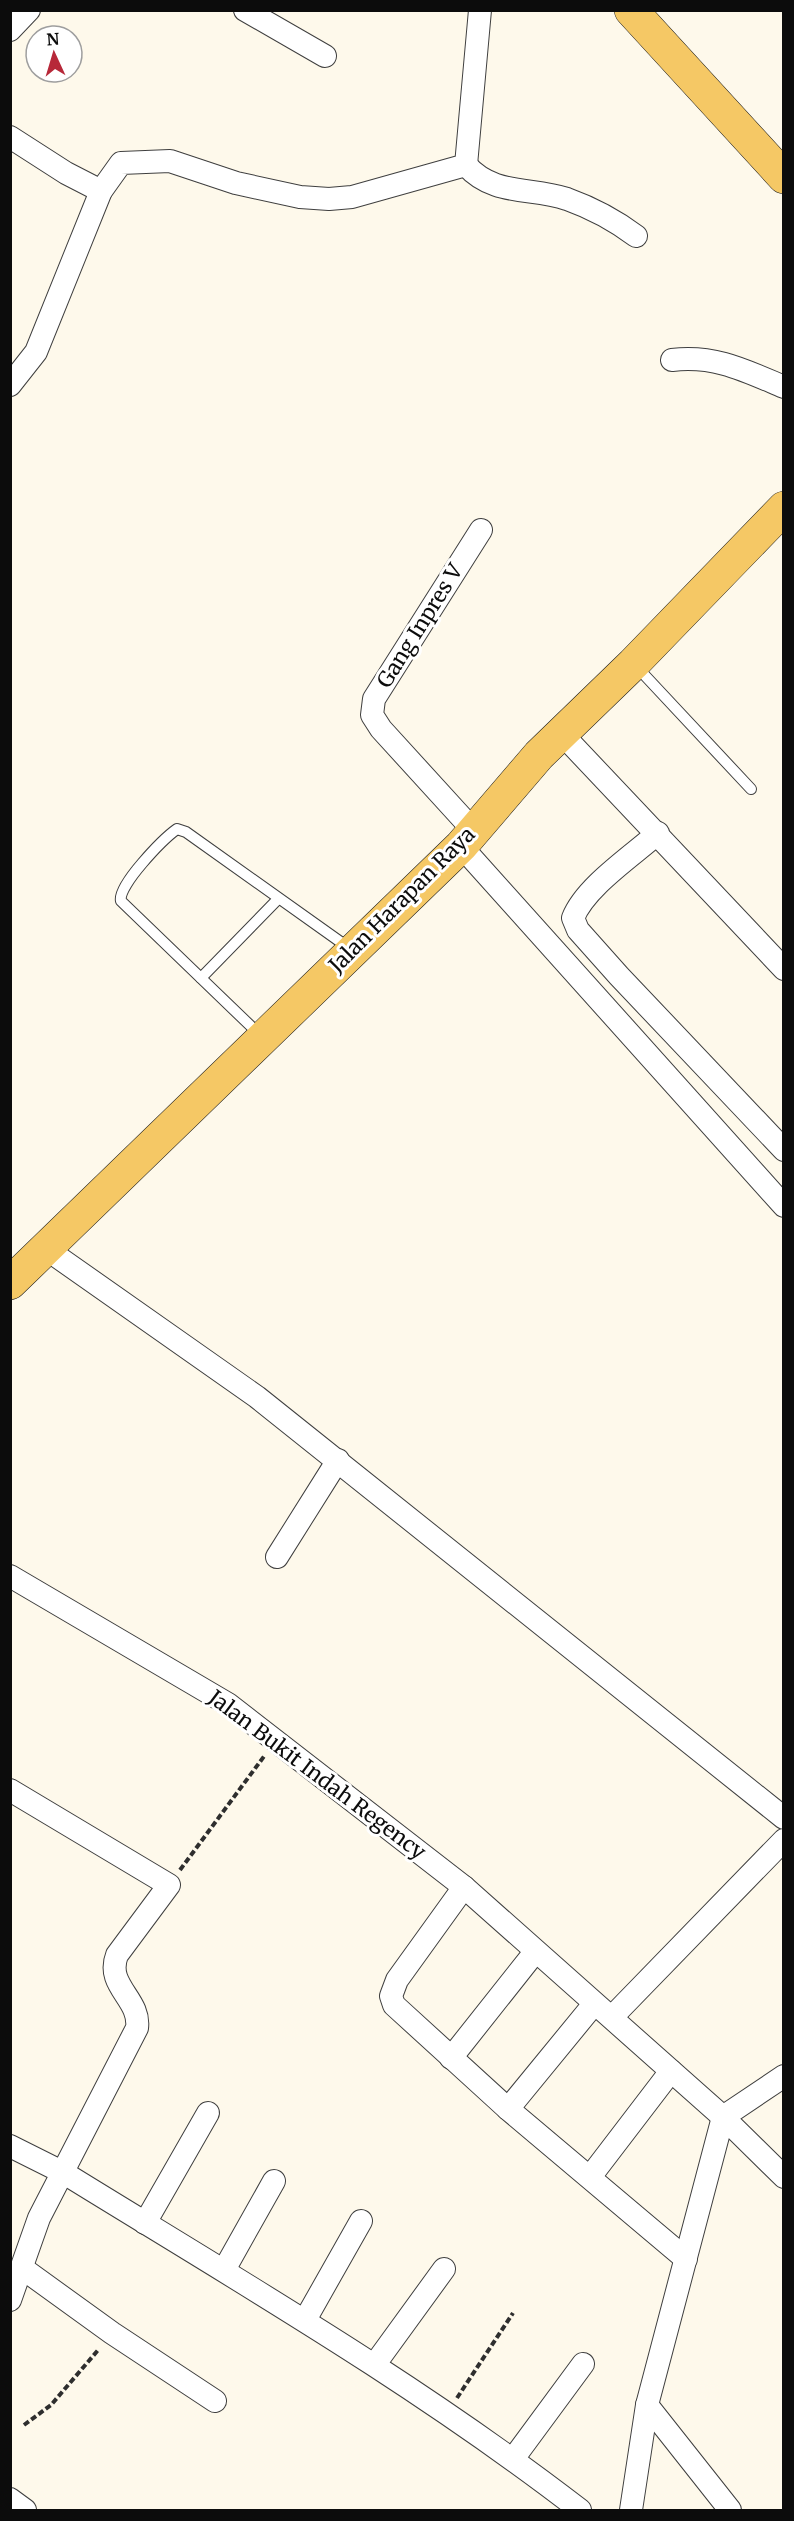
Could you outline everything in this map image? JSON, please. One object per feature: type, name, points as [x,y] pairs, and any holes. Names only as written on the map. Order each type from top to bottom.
[{"type":"main road","points":[[631,10],[783,177]]},
{"type":"main road","name":"Jalan Harapan Raya","points":[[10,1282],[467,838],[561,733],[633,663],[783,508]]},
{"type":"street","points":[[10,30],[28,10]]},
{"type":"street","points":[[245,10],[325,57]]},
{"type":"street","points":[[480,10],[466,165],[477,178],[492,185],[566,199],[611,219],[636,236]]},
{"type":"street","points":[[10,137],[66,173],[101,191]]},
{"type":"street","points":[[10,385],[36,352],[101,191],[121,163],[143,160],[170,161],[236,183],[300,197],[329,199],[352,197],[466,165]]},
{"type":"street","points":[[672,360],[695,357],[720,361],[783,387]]},
{"type":"street","name":"Gang Inpres V","points":[[481,530],[374,699],[372,715],[467,838],[783,1206]]},
{"type":"street","points":[[561,733],[658,833],[783,969]]},
{"type":"street","points":[[658,833],[597,886],[578,905],[573,918],[578,930],[619,976],[783,1150]]},
{"type":"street","points":[[45,1248],[226,1373],[338,1460],[783,1818]]},
{"type":"street","points":[[277,1557],[338,1460]]},
{"type":"street","name":"Jalan Bukit Indah Regency","points":[[10,1576],[228,1704],[276,1740],[464,1887],[723,2117],[783,2177]]},
{"type":"street","points":[[10,1790],[169,1885],[117,1955],[113,1965],[120,1988],[134,2006],[138,2018],[136,2028],[64,2174],[39,2217],[10,2300]]},
{"type":"street","points":[[612,2017],[783,1840]]},
{"type":"street","points":[[464,1887],[397,1980],[391,1996],[394,2005],[508,2109],[686,2259]]},
{"type":"street","points":[[451,2058],[536,1952]]},
{"type":"street","points":[[508,2109],[594,2004]]},
{"type":"street","points":[[590,2177],[671,2071]]},
{"type":"street","points":[[631,2511],[647,2405],[723,2117],[783,2076]]},
{"type":"street","points":[[145,2223],[208,2113]]},
{"type":"street","points":[[10,2146],[64,2174],[375,2364],[513,2459],[580,2511]]},
{"type":"street","points":[[224,2270],[274,2181]]},
{"type":"street","points":[[304,2320],[361,2221]]},
{"type":"street","points":[[22,2268],[112,2333],[215,2401]]},
{"type":"street","points":[[375,2364],[444,2269]]},
{"type":"street","points":[[513,2459],[583,2364]]},
{"type":"street","points":[[647,2405],[730,2511]]},
{"type":"street","points":[[10,2499],[25,2511]]},
{"type":"lane","points":[[633,663],[751,789]]},
{"type":"lane","points":[[263,1038],[121,901],[119,895],[121,889],[166,837],[177,829],[186,832],[352,951]]},
{"type":"lane","points":[[201,978],[278,899]]},
{"type":"path","points":[[169,1885],[276,1740]]},
{"type":"path","points":[[447,2413],[513,2313]]},
{"type":"path","points":[[24,2425],[51,2405],[112,2333]]}]
